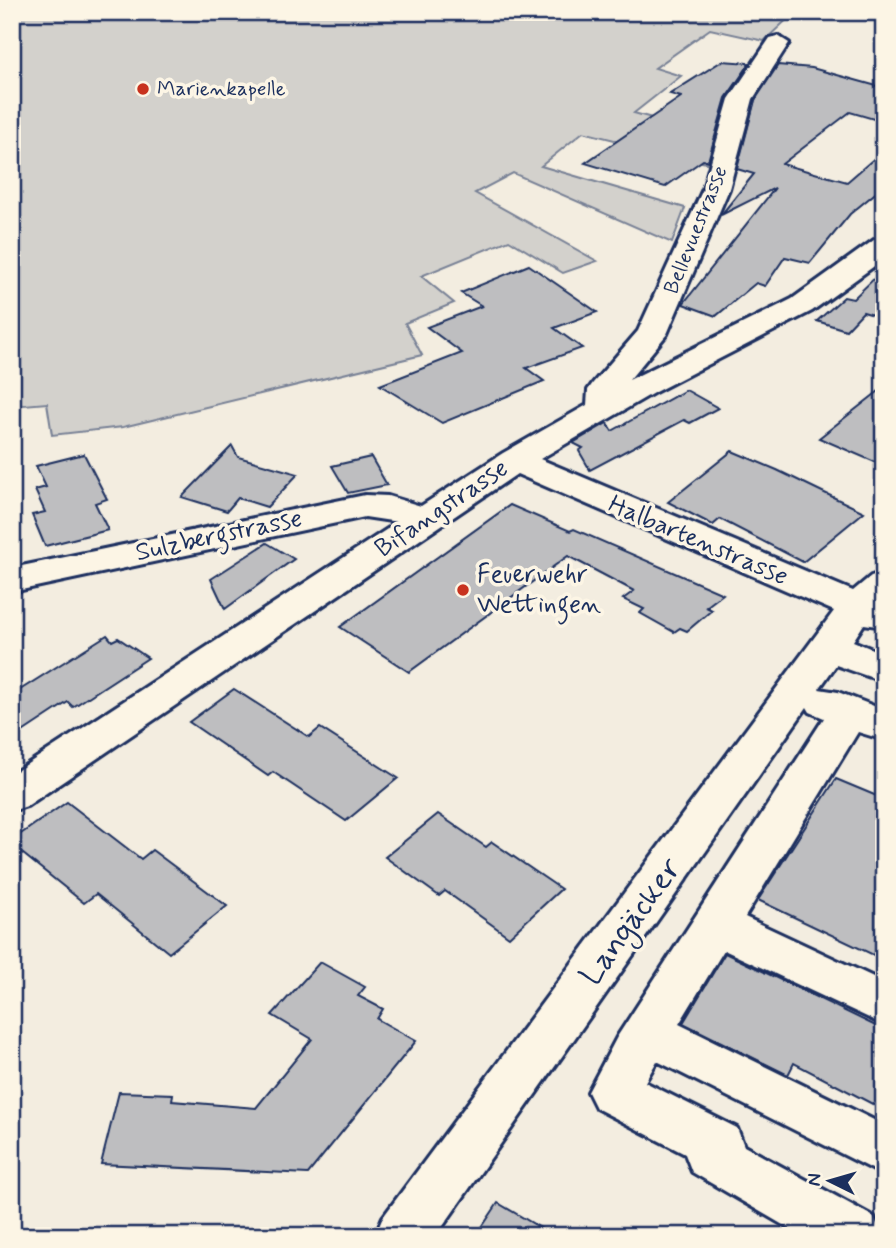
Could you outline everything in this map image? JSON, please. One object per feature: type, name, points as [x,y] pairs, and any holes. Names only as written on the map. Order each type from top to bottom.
[{"type":"street","name":"Bellevuestrasse","points":[[603,408],[601,399],[604,390],[652,334],[716,189],[741,99],[778,43]]},
{"type":"street","name":"Bifangstrasse","points":[[12,794],[515,460],[603,408],[802,305],[884,246]]},
{"type":"street","name":"Halbartenstrasse","points":[[515,460],[552,479],[875,603]]},
{"type":"street","name":"Sulzbergstrasse","points":[[12,580],[365,506],[388,507],[425,519]]},
{"type":"street","name":"Langäcker","points":[[403,1236],[830,647],[875,603]]},
{"type":"street","points":[[830,647],[884,669]]},
{"type":"street","points":[[799,692],[866,719],[715,925],[614,1092],[718,1145],[711,1155],[854,1236]]},
{"type":"street","points":[[715,925],[884,1005]]},
{"type":"street","points":[[648,1032],[884,1151]]},
{"type":"shaded area","points":[[12,12],[795,12],[764,41],[710,29],[655,68],[681,76],[634,113],[717,136],[710,164],[583,132],[541,166],[685,208],[672,243],[513,173],[475,193],[597,261],[563,273],[509,240],[421,276],[454,303],[405,323],[422,355],[123,427],[52,435],[47,403],[12,406]]},
{"type":"building","points":[[722,61],[750,63],[726,98],[708,161],[703,160],[665,187],[585,163],[681,97],[670,94]]},
{"type":"building","points":[[778,65],[812,68],[884,88],[884,122],[850,112],[782,164],[847,182],[884,150],[884,186],[850,214],[810,263],[785,257],[765,286],[756,283],[716,316],[683,304],[775,188],[721,215],[754,174],[737,169],[755,100]]},
{"type":"building","points":[[529,265],[597,312],[554,328],[582,348],[526,368],[544,381],[442,423],[380,385],[462,353],[427,327],[482,306],[461,293]]},
{"type":"building","points":[[884,269],[884,318],[863,312],[846,330],[817,321],[844,297],[853,299]]},
{"type":"building","points":[[884,387],[884,466],[819,438]]},
{"type":"building","points":[[686,390],[718,408],[690,423],[684,420],[590,470],[579,451],[583,448],[573,443],[607,423],[612,431]]},
{"type":"building","points":[[232,446],[238,457],[298,474],[267,507],[238,498],[227,511],[182,497]]},
{"type":"building","points":[[732,451],[864,512],[803,562],[720,519],[713,525],[668,502]]},
{"type":"building","points":[[84,454],[107,499],[95,503],[108,530],[45,546],[32,515],[45,512],[35,490],[46,487],[36,466]]},
{"type":"building","points":[[371,457],[387,485],[348,493],[332,466]]},
{"type":"building","points":[[510,505],[570,531],[574,529],[723,594],[706,607],[712,610],[687,631],[680,628],[674,632],[640,613],[644,609],[623,599],[634,591],[568,556],[409,672],[340,627]]},
{"type":"building","points":[[267,543],[294,559],[225,609],[211,579]]},
{"type":"building","points":[[107,635],[112,641],[118,638],[148,658],[73,707],[68,702],[12,739],[12,695]]},
{"type":"building","points":[[234,689],[309,737],[320,728],[398,778],[346,821],[273,772],[268,776],[189,722]]},
{"type":"building","points":[[836,779],[884,799],[884,960],[758,900]]},
{"type":"building","points":[[67,802],[141,859],[152,850],[227,906],[169,953],[96,894],[84,903],[12,845],[12,840]]},
{"type":"building","points":[[438,814],[486,847],[492,842],[561,889],[509,937],[445,891],[439,896],[385,857]]},
{"type":"building","points":[[725,953],[884,1030],[884,1110],[794,1063],[788,1075],[683,1023]]},
{"type":"building","points":[[320,962],[365,987],[358,996],[383,1009],[377,1019],[416,1041],[308,1174],[101,1164],[119,1092],[173,1094],[172,1101],[256,1108],[312,1039],[272,1015]]},
{"type":"building","points":[[498,1203],[554,1236],[476,1236]]},
{"type":"place","name":"Marienkapelle","points":[[143,89]]},
{"type":"place","name":"Feuerwehr Wettingen","points":[[463,590]]}]
